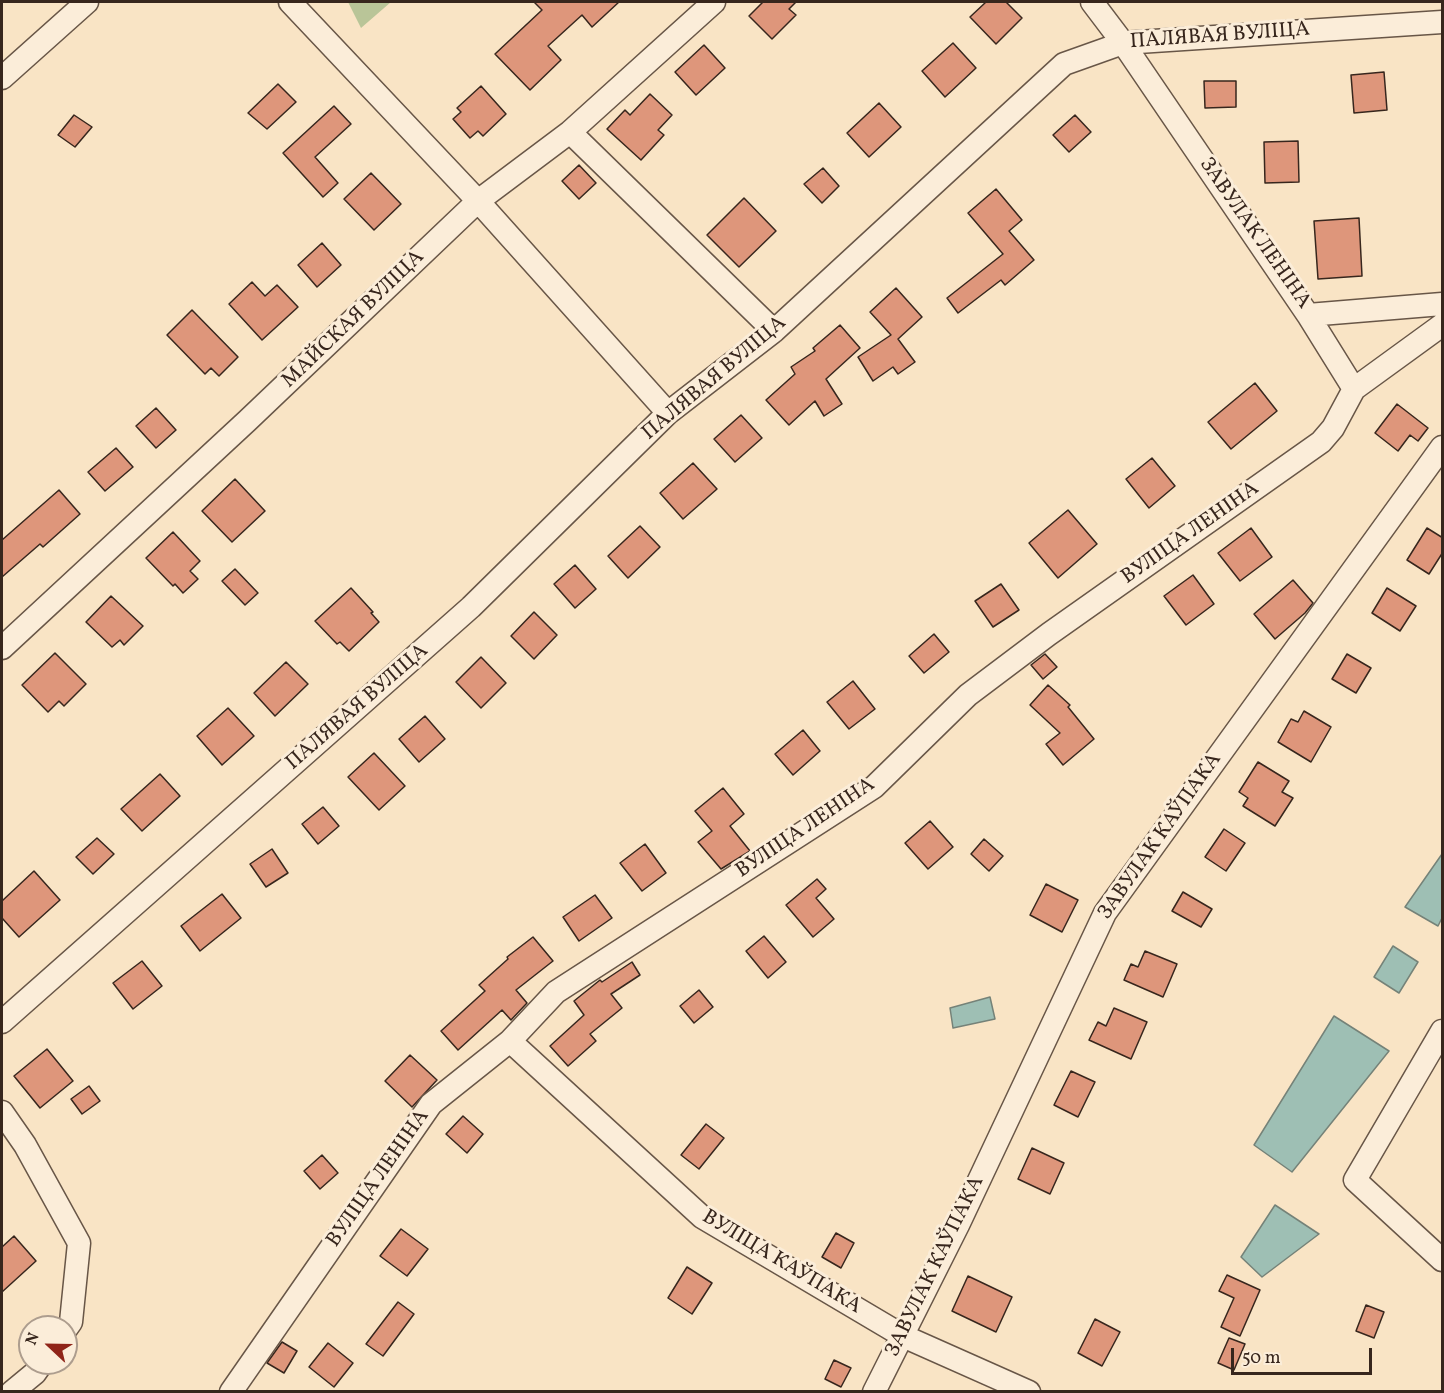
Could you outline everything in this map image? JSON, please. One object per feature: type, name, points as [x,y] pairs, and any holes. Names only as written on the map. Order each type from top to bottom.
[{"type":"street","points":[[2,78],[87,2]]},
{"type":"street","points":[[290,2],[478,201],[668,413]]},
{"type":"street","name":"МАЙСКАЯ ВУЛІЦА","points":[[2,648],[247,421],[478,201],[570,132],[714,2]]},
{"type":"street","name":"ЗАВУЛАК ЛЕНІНА","points":[[1092,2],[1123,43],[1308,315],[1443,304]]},
{"type":"street","name":"ПАЛЯВАЯ ВУЛІЦА","points":[[2,1022],[471,607],[668,413],[774,331],[1064,64],[1123,43],[1443,22]]},
{"type":"street","points":[[570,132],[774,331]]},
{"type":"street","points":[[1308,315],[1354,389]]},
{"type":"street","name":"ВУЛІЦА ЛЕНІНА","points":[[231,1392],[431,1104],[510,1041],[556,992],[874,787],[968,695],[1049,634],[1321,442],[1333,428],[1354,389],[1443,325]]},
{"type":"street","name":"ЗАВУЛАК КАЎПАКА","points":[[874,1392],[958,1225],[1105,913],[1443,447]]},
{"type":"street","points":[[1443,1031],[1355,1180],[1443,1260]]},
{"type":"street","name":"ВУЛІЦА КАЎПАКА","points":[[510,1041],[702,1217],[903,1336],[1029,1392]]},
{"type":"street","points":[[2,1112],[25,1145],[79,1244],[72,1315]]},
{"type":"street","points":[[12,1392],[32,1375]]},
{"type":"green space","points":[[348,2],[391,2],[361,28]]},
{"type":"water","points":[[1442,854],[1442,918],[1438,926],[1405,907]]},
{"type":"water","points":[[1393,946],[1418,962],[1399,993],[1374,977]]},
{"type":"water","points":[[990,997],[995,1019],[953,1028],[950,1008]]},
{"type":"water","points":[[1334,1016],[1389,1051],[1292,1172],[1254,1145]]},
{"type":"water","points":[[1275,1205],[1319,1234],[1262,1277],[1241,1257]]},
{"type":"building","points":[[534,2],[619,2],[592,27],[582,15],[548,46],[561,60],[530,90],[495,54],[542,10]]},
{"type":"building","points":[[763,2],[796,2],[789,9],[796,15],[772,39],[749,16]]},
{"type":"building","points":[[986,2],[1006,2],[1022,18],[996,44],[970,17]]},
{"type":"building","points":[[953,43],[976,68],[945,97],[922,71]]},
{"type":"building","points":[[704,45],[725,68],[696,95],[675,72]]},
{"type":"building","points":[[1384,72],[1387,110],[1354,113],[1351,75]]},
{"type":"building","points":[[1204,81],[1236,81],[1236,107],[1205,108]]},
{"type":"building","points":[[278,84],[296,102],[267,129],[248,113]]},
{"type":"building","points":[[481,86],[506,114],[483,136],[478,131],[470,138],[453,119],[461,112],[457,108]]},
{"type":"building","points":[[650,94],[672,115],[658,130],[664,135],[641,160],[607,129],[625,110],[630,115]]},
{"type":"building","points":[[879,103],[901,127],[869,157],[847,133]]},
{"type":"building","points":[[334,106],[351,124],[315,157],[338,183],[323,197],[283,153]]},
{"type":"building","points":[[74,115],[92,127],[75,147],[58,135]]},
{"type":"building","points":[[1075,115],[1091,132],[1069,152],[1053,135]]},
{"type":"building","points":[[1298,141],[1299,182],[1265,183],[1264,142]]},
{"type":"building","points":[[579,165],[596,183],[579,199],[562,181]]},
{"type":"building","points":[[823,168],[839,186],[822,203],[804,184]]},
{"type":"building","points":[[371,173],[401,204],[374,230],[344,199]]},
{"type":"building","points":[[996,189],[1022,220],[1009,231],[1034,260],[1005,285],[1001,280],[958,313],[947,298],[1003,254],[968,213]]},
{"type":"building","points":[[744,198],[776,231],[739,267],[707,235]]},
{"type":"building","points":[[1359,218],[1362,276],[1318,279],[1314,221]]},
{"type":"building","points":[[322,243],[341,265],[317,287],[298,265]]},
{"type":"building","points":[[252,282],[265,296],[277,285],[298,307],[262,340],[229,304]]},
{"type":"building","points":[[896,288],[922,317],[898,339],[915,362],[898,374],[893,367],[873,381],[858,357],[891,335],[870,312]]},
{"type":"building","points":[[192,310],[238,357],[219,376],[211,368],[205,374],[167,335]]},
{"type":"building","points":[[840,325],[860,348],[826,379],[842,404],[824,416],[815,401],[789,425],[766,400],[795,374],[791,367],[815,351],[813,348]]},
{"type":"building","points":[[1255,383],[1277,411],[1231,449],[1208,422]]},
{"type":"building","points":[[1397,404],[1428,428],[1418,441],[1410,435],[1398,451],[1375,433]]},
{"type":"building","points":[[156,408],[176,430],[156,448],[136,426]]},
{"type":"building","points":[[741,415],[762,438],[735,462],[714,439]]},
{"type":"building","points":[[116,448],[133,467],[105,491],[88,472]]},
{"type":"building","points":[[1152,458],[1175,486],[1149,508],[1126,479]]},
{"type":"building","points":[[693,463],[717,489],[683,519],[660,493]]},
{"type":"building","points":[[235,479],[265,511],[232,542],[202,511]]},
{"type":"building","points":[[59,490],[80,514],[43,547],[40,544],[2,577],[2,540]]},
{"type":"building","points":[[1068,510],[1097,544],[1058,578],[1029,543]]},
{"type":"building","points":[[640,526],[660,547],[628,578],[608,556]]},
{"type":"building","points":[[1251,528],[1272,557],[1240,581],[1218,553]]},
{"type":"building","points":[[1427,528],[1443,538],[1443,552],[1429,574],[1407,560]]},
{"type":"building","points":[[173,532],[200,561],[190,571],[198,579],[183,593],[146,558]]},
{"type":"building","points":[[575,565],[596,589],[575,608],[554,584]]},
{"type":"building","points":[[235,569],[258,593],[245,605],[222,581]]},
{"type":"building","points":[[1193,575],[1214,604],[1186,625],[1164,596]]},
{"type":"building","points":[[1293,580],[1313,603],[1275,639],[1254,614]]},
{"type":"building","points":[[1001,584],[1019,610],[993,627],[975,601]]},
{"type":"building","points":[[351,588],[379,622],[349,651],[340,642],[337,644],[315,621]]},
{"type":"building","points":[[1387,588],[1416,606],[1400,631],[1372,613]]},
{"type":"building","points":[[111,596],[143,626],[124,645],[120,640],[112,647],[86,622]]},
{"type":"building","points":[[534,612],[557,635],[534,659],[511,636]]},
{"type":"building","points":[[934,634],[949,652],[924,673],[909,656]]},
{"type":"building","points":[[55,653],[86,684],[64,706],[59,701],[48,712],[22,685]]},
{"type":"building","points":[[1045,654],[1057,667],[1043,679],[1031,665]]},
{"type":"building","points":[[1347,654],[1371,668],[1356,693],[1332,679]]},
{"type":"building","points":[[481,657],[506,683],[481,708],[456,682]]},
{"type":"building","points":[[286,662],[308,684],[275,716],[254,693]]},
{"type":"building","points":[[853,681],[875,709],[849,729],[827,702]]},
{"type":"building","points":[[1048,685],[1070,705],[1068,707],[1094,739],[1063,765],[1046,744],[1060,733],[1030,705]]},
{"type":"building","points":[[228,708],[254,736],[222,765],[197,736]]},
{"type":"building","points":[[1304,711],[1331,727],[1311,762],[1278,742],[1291,719],[1298,722]]},
{"type":"building","points":[[425,716],[445,739],[419,762],[399,739]]},
{"type":"building","points":[[803,730],[820,751],[793,775],[775,754]]},
{"type":"building","points":[[374,753],[405,786],[379,810],[348,777]]},
{"type":"building","points":[[1258,762],[1289,781],[1282,792],[1293,798],[1275,826],[1243,806],[1248,798],[1239,792]]},
{"type":"building","points":[[160,774],[180,796],[142,831],[121,809]]},
{"type":"building","points":[[723,788],[744,814],[730,826],[750,851],[721,869],[698,842],[712,831],[695,811]]},
{"type":"building","points":[[323,807],[339,826],[318,844],[302,824]]},
{"type":"building","points":[[930,821],[953,847],[928,869],[905,843]]},
{"type":"building","points":[[1224,829],[1245,843],[1226,871],[1205,857]]},
{"type":"building","points":[[97,838],[114,854],[93,874],[76,857]]},
{"type":"building","points":[[984,839],[1003,856],[989,871],[971,854]]},
{"type":"building","points":[[645,844],[666,873],[642,891],[620,863]]},
{"type":"building","points":[[272,849],[288,873],[266,887],[250,864]]},
{"type":"building","points":[[34,871],[60,900],[19,937],[2,918],[2,901]]},
{"type":"building","points":[[817,879],[826,889],[816,898],[834,919],[813,937],[786,905]]},
{"type":"building","points":[[1046,884],[1078,900],[1062,932],[1030,915]]},
{"type":"building","points":[[1183,892],[1212,909],[1201,927],[1172,911]]},
{"type":"building","points":[[222,894],[241,918],[200,951],[181,926]]},
{"type":"building","points":[[595,895],[612,918],[579,941],[563,917]]},
{"type":"building","points":[[764,936],[786,962],[768,978],[746,951]]},
{"type":"building","points":[[533,937],[553,961],[516,990],[527,1003],[511,1020],[502,1010],[458,1050],[441,1031],[485,991],[479,985],[508,959],[507,957]]},
{"type":"building","points":[[1145,951],[1177,964],[1163,997],[1124,980],[1131,964],[1138,967]]},
{"type":"building","points":[[142,961],[162,986],[133,1009],[113,983]]},
{"type":"building","points":[[632,962],[640,975],[611,994],[622,1008],[590,1034],[596,1041],[568,1066],[550,1046],[584,1015],[574,1001],[600,980],[602,982]]},
{"type":"building","points":[[699,990],[713,1007],[694,1023],[680,1006]]},
{"type":"building","points":[[1114,1008],[1147,1022],[1131,1059],[1089,1040],[1098,1022],[1106,1026]]},
{"type":"building","points":[[47,1049],[73,1081],[40,1108],[14,1076]]},
{"type":"building","points":[[410,1055],[437,1080],[412,1107],[385,1081]]},
{"type":"building","points":[[1071,1071],[1095,1082],[1078,1117],[1054,1105]]},
{"type":"building","points":[[89,1086],[100,1101],[82,1114],[71,1099]]},
{"type":"building","points":[[463,1116],[483,1134],[467,1153],[446,1134]]},
{"type":"building","points":[[706,1124],[724,1138],[699,1169],[681,1155]]},
{"type":"building","points":[[1032,1148],[1064,1163],[1050,1194],[1018,1179]]},
{"type":"building","points":[[322,1155],[338,1173],[320,1189],[304,1171]]},
{"type":"building","points":[[401,1229],[428,1249],[407,1276],[380,1256]]},
{"type":"building","points":[[836,1233],[854,1243],[841,1268],[822,1257]]},
{"type":"building","points":[[14,1236],[36,1261],[2,1292],[2,1247]]},
{"type":"building","points":[[687,1267],[712,1283],[692,1314],[668,1298]]},
{"type":"building","points":[[1227,1275],[1260,1290],[1240,1336],[1221,1327],[1234,1298],[1219,1291]]},
{"type":"building","points":[[968,1276],[1012,1297],[996,1332],[952,1311]]},
{"type":"building","points":[[398,1302],[414,1314],[383,1356],[366,1344]]},
{"type":"building","points":[[1366,1305],[1384,1312],[1374,1338],[1356,1331]]},
{"type":"building","points":[[1095,1319],[1120,1332],[1102,1366],[1078,1353]]},
{"type":"building","points":[[1229,1338],[1245,1344],[1234,1370],[1218,1363]]},
{"type":"building","points":[[282,1342],[297,1351],[284,1373],[267,1363]]},
{"type":"building","points":[[328,1343],[353,1363],[334,1387],[309,1367]]},
{"type":"building","points":[[834,1360],[851,1368],[841,1387],[825,1379]]}]
